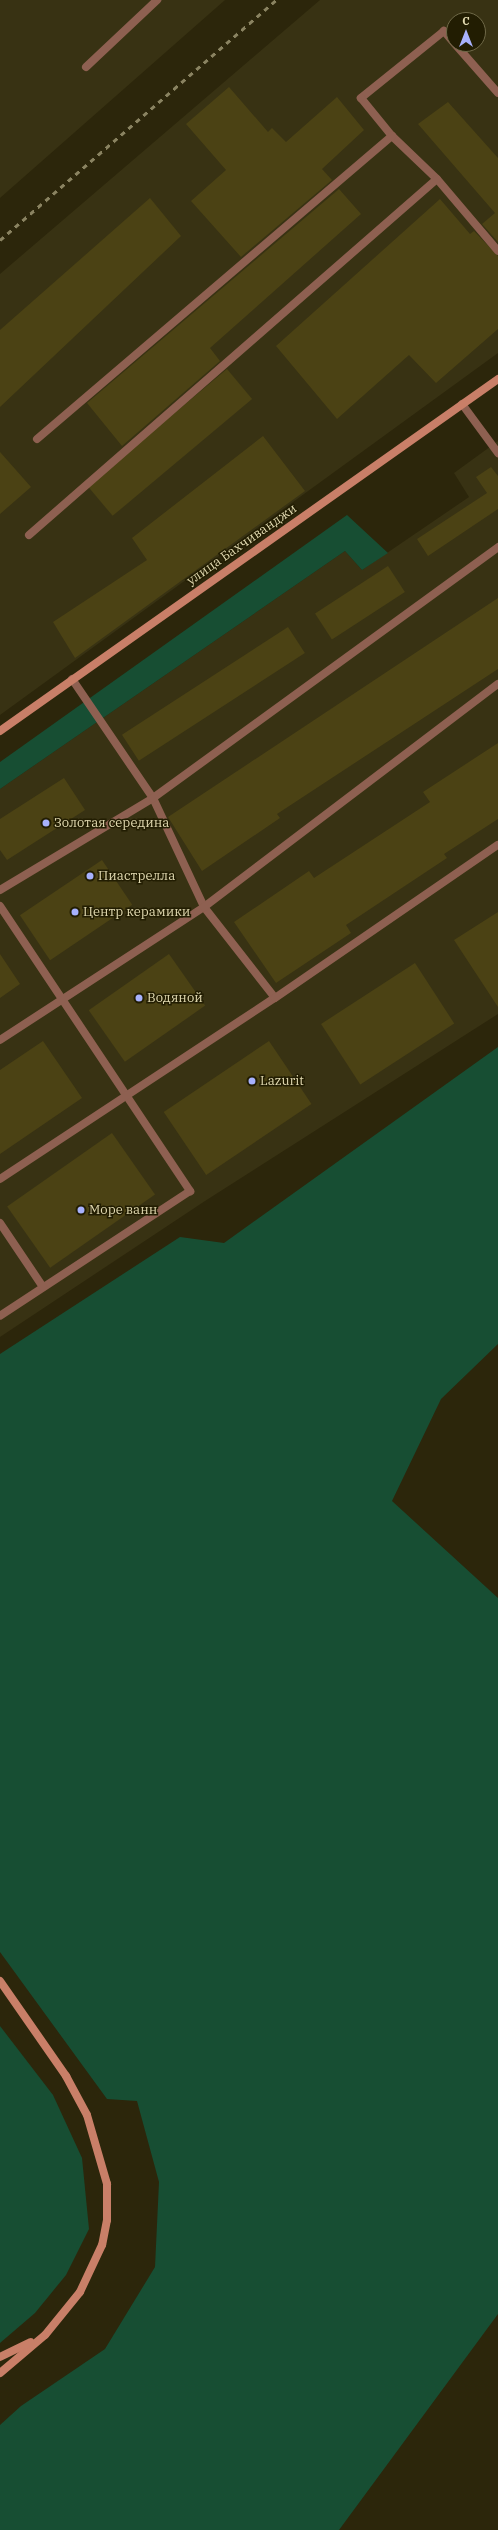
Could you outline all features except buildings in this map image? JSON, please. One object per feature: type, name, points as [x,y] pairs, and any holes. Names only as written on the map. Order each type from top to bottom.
[{"type":"main road","name":"улица Бахчиванджи","points":[[0,731],[498,379]]},
{"type":"main road","points":[[0,1981],[66,2076],[87,2115],[107,2184],[107,2220],[94,2268],[76,2297],[45,2335],[0,2372]]},
{"type":"main road","points":[[0,2357],[45,2335]]},
{"type":"lane","points":[[86,66],[156,0]]},
{"type":"lane","points":[[446,33],[444,31],[361,98],[392,136],[437,179],[498,251]]},
{"type":"lane","points":[[463,52],[498,93]]},
{"type":"lane","points":[[37,438],[392,136]]},
{"type":"lane","points":[[30,535],[437,179]]},
{"type":"lane","points":[[462,404],[498,453]]},
{"type":"lane","points":[[0,890],[153,798],[498,547]]},
{"type":"lane","points":[[72,679],[153,798],[204,907],[275,998]]},
{"type":"lane","points":[[0,1040],[61,998],[204,907],[498,684]]},
{"type":"lane","points":[[0,1179],[125,1095],[275,998],[498,845]]},
{"type":"lane","points":[[0,906],[190,1191],[0,1316]]},
{"type":"lane","points":[[0,1223],[43,1287]]},
{"type":"shaded area","points":[[0,0],[225,0],[0,198]]},
{"type":"shaded area","points":[[320,0],[498,0],[498,353],[0,715],[0,274]]},
{"type":"shaded area","points":[[498,441],[498,1014],[205,1201],[0,1337],[0,789],[345,551],[362,570],[469,497],[454,473]]},
{"type":"green space","points":[[347,515],[388,553],[362,570],[345,551],[0,789],[0,762]]},
{"type":"green space","points":[[498,1047],[498,1344],[441,1399],[392,1501],[498,1598],[498,2314],[339,2530],[0,2530],[0,2425],[21,2406],[105,2349],[155,2267],[159,2182],[137,2101],[107,2099],[0,1952],[0,1354],[180,1237],[224,1243]]},
{"type":"green space","points":[[0,2026],[53,2095],[82,2158],[89,2229],[66,2275],[35,2313],[0,2343]]},
{"type":"railway","points":[[0,240],[276,0]]},
{"type":"place","name":"Золотая середина","points":[[46,823]]},
{"type":"place","name":"Пиастрелла","points":[[90,876]]},
{"type":"place","name":"Центр керамики","points":[[75,912]]},
{"type":"place","name":"Водяной","points":[[139,998]]},
{"type":"place","name":"Lazurit","points":[[252,1081]]},
{"type":"place","name":"Море ванн","points":[[81,1210]]}]
